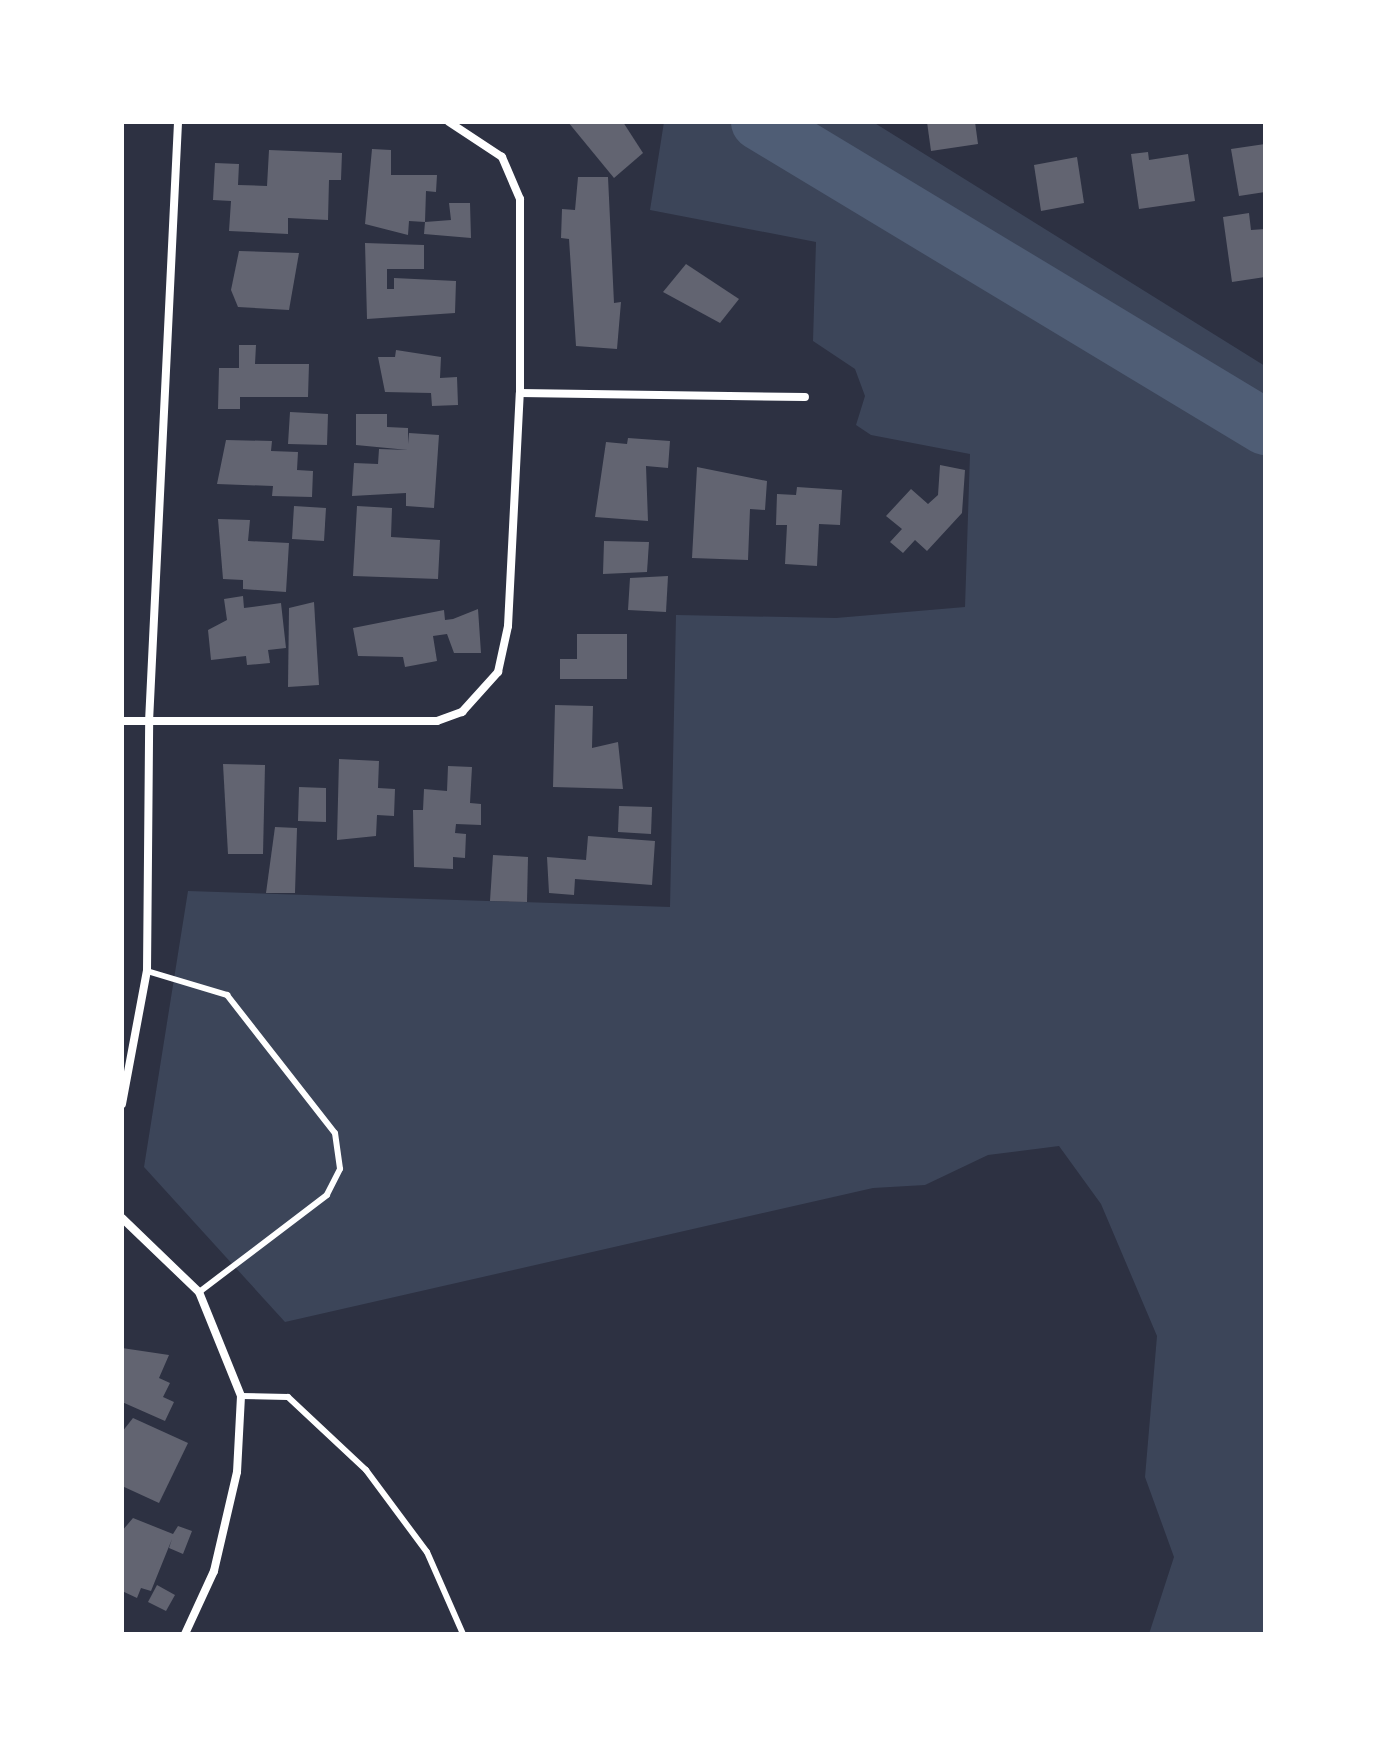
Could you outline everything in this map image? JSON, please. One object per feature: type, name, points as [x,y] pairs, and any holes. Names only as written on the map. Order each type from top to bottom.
[{"type":"street","points":[[122,1104],[147,971],[149,722],[178,122]]},
{"type":"street","points":[[122,721],[388,725],[462,712],[498,672],[503,654],[520,393],[515,176],[487,141],[449,122]]},
{"type":"street","points":[[520,393],[805,397]]},
{"type":"street","points":[[122,1218],[199,1292],[224,1339],[241,1396],[237,1472],[218,1557],[185,1634]]},
{"type":"lane","points":[[147,971],[227,995],[335,1133],[340,1169],[327,1195],[199,1292]]},
{"type":"lane","points":[[241,1396],[288,1397],[366,1470],[427,1552],[463,1634]]},
{"type":"shaded area","points":[[664,122],[873,122],[1265,366],[1265,1634],[1149,1634],[1174,1557],[1145,1477],[1157,1336],[1101,1204],[1059,1146],[988,1155],[925,1185],[873,1188],[285,1322],[144,1167],[188,891],[670,907],[676,615],[836,618],[965,607],[970,454],[871,435],[856,425],[865,396],[855,369],[813,341],[816,242],[650,210]]},
{"type":"building","points":[[568,122],[623,122],[643,153],[614,178]]},
{"type":"building","points":[[927,122],[975,122],[978,144],[931,151]]},
{"type":"building","points":[[1265,144],[1265,192],[1239,196],[1231,149]]},
{"type":"building","points":[[372,149],[391,150],[391,175],[437,175],[436,192],[426,191],[425,222],[409,221],[408,235],[365,224]]},
{"type":"building","points":[[269,150],[342,153],[341,180],[329,180],[328,220],[288,218],[288,234],[229,231],[231,201],[213,200],[215,163],[239,164],[238,185],[267,186]]},
{"type":"building","points":[[1148,152],[1149,160],[1188,154],[1195,201],[1139,209],[1131,154]]},
{"type":"building","points":[[1077,157],[1084,203],[1041,211],[1034,165]]},
{"type":"building","points":[[578,177],[608,177],[614,303],[621,302],[617,349],[576,346],[569,239],[561,238],[562,209],[575,210]]},
{"type":"building","points":[[449,203],[470,203],[471,238],[424,234],[425,222],[451,220]]},
{"type":"building","points":[[1249,213],[1251,230],[1265,229],[1265,277],[1232,282],[1223,217]]},
{"type":"building","points":[[365,243],[424,245],[424,269],[387,269],[387,289],[394,289],[394,278],[456,281],[455,313],[367,319]]},
{"type":"building","points":[[239,251],[299,253],[289,310],[238,307],[231,290]]},
{"type":"building","points":[[686,264],[739,299],[720,323],[663,292]]},
{"type":"building","points":[[239,345],[256,345],[255,364],[309,364],[308,397],[240,397],[240,409],[218,409],[219,368],[239,368]]},
{"type":"building","points":[[396,350],[441,357],[440,378],[457,377],[458,405],[432,406],[431,393],[385,392],[378,357],[395,357]]},
{"type":"building","points":[[290,412],[328,414],[327,445],[288,444]]},
{"type":"building","points":[[356,414],[387,414],[387,427],[408,428],[408,444],[409,433],[439,435],[434,508],[406,506],[406,493],[352,496],[354,463],[378,464],[379,449],[408,450],[356,445]]},
{"type":"building","points":[[628,438],[670,441],[668,468],[646,466],[648,521],[595,517],[606,442],[627,444]]},
{"type":"building","points":[[226,440],[272,441],[271,451],[298,452],[297,470],[313,471],[312,497],[272,496],[273,486],[217,484]]},
{"type":"building","points":[[940,465],[965,470],[962,513],[927,551],[915,540],[903,553],[890,542],[902,529],[886,516],[911,489],[928,504],[938,495]]},
{"type":"building","points":[[697,467],[767,481],[765,510],[750,509],[748,560],[692,558]]},
{"type":"building","points":[[797,487],[842,490],[840,525],[819,524],[817,566],[785,564],[787,525],[776,525],[777,494],[796,495]]},
{"type":"building","points":[[294,506],[326,508],[324,541],[292,539]]},
{"type":"building","points":[[357,506],[392,508],[391,537],[440,540],[438,579],[353,576]]},
{"type":"building","points":[[218,519],[250,520],[248,541],[289,543],[286,592],[243,589],[243,580],[223,579]]},
{"type":"building","points":[[604,541],[649,542],[647,572],[603,574]]},
{"type":"building","points":[[668,576],[666,612],[628,610],[630,578]]},
{"type":"building","points":[[243,596],[244,608],[281,603],[286,648],[268,650],[270,663],[247,665],[246,656],[211,660],[208,630],[227,620],[224,599]]},
{"type":"building","points":[[314,602],[319,685],[288,687],[289,608]]},
{"type":"building","points":[[478,609],[481,653],[454,653],[447,634],[433,636],[437,661],[405,667],[403,657],[358,656],[353,628],[444,610],[445,620],[453,619]]},
{"type":"building","points":[[577,634],[627,634],[627,679],[560,679],[560,659],[577,659]]},
{"type":"building","points":[[555,705],[593,706],[592,748],[618,742],[623,789],[553,787]]},
{"type":"building","points":[[339,759],[379,761],[378,788],[395,789],[394,816],[377,815],[376,836],[337,840]]},
{"type":"building","points":[[223,764],[265,765],[263,854],[228,854]]},
{"type":"building","points":[[448,766],[472,767],[470,803],[481,804],[481,825],[456,824],[455,833],[466,834],[465,858],[453,857],[453,869],[414,867],[413,810],[423,810],[424,789],[447,791]]},
{"type":"building","points":[[299,787],[326,788],[326,822],[298,821]]},
{"type":"building","points":[[619,806],[652,807],[651,834],[618,832]]},
{"type":"building","points":[[275,827],[297,828],[295,893],[266,893]]},
{"type":"building","points":[[588,836],[655,841],[652,885],[575,879],[574,895],[549,893],[547,857],[586,860]]},
{"type":"building","points":[[493,855],[528,857],[527,902],[490,901]]},
{"type":"building","points":[[122,1348],[169,1355],[159,1378],[170,1383],[163,1397],[174,1402],[165,1421],[122,1402]]},
{"type":"building","points":[[133,1418],[188,1443],[159,1503],[122,1486],[122,1432]]},
{"type":"building","points":[[133,1518],[173,1534],[178,1526],[192,1531],[183,1554],[169,1548],[172,1539],[151,1591],[141,1588],[137,1598],[122,1591],[122,1531]]},
{"type":"building","points":[[157,1585],[175,1595],[166,1611],[148,1602]]},
{"type":"waterway","points":[[759,122],[1265,427]]}]
